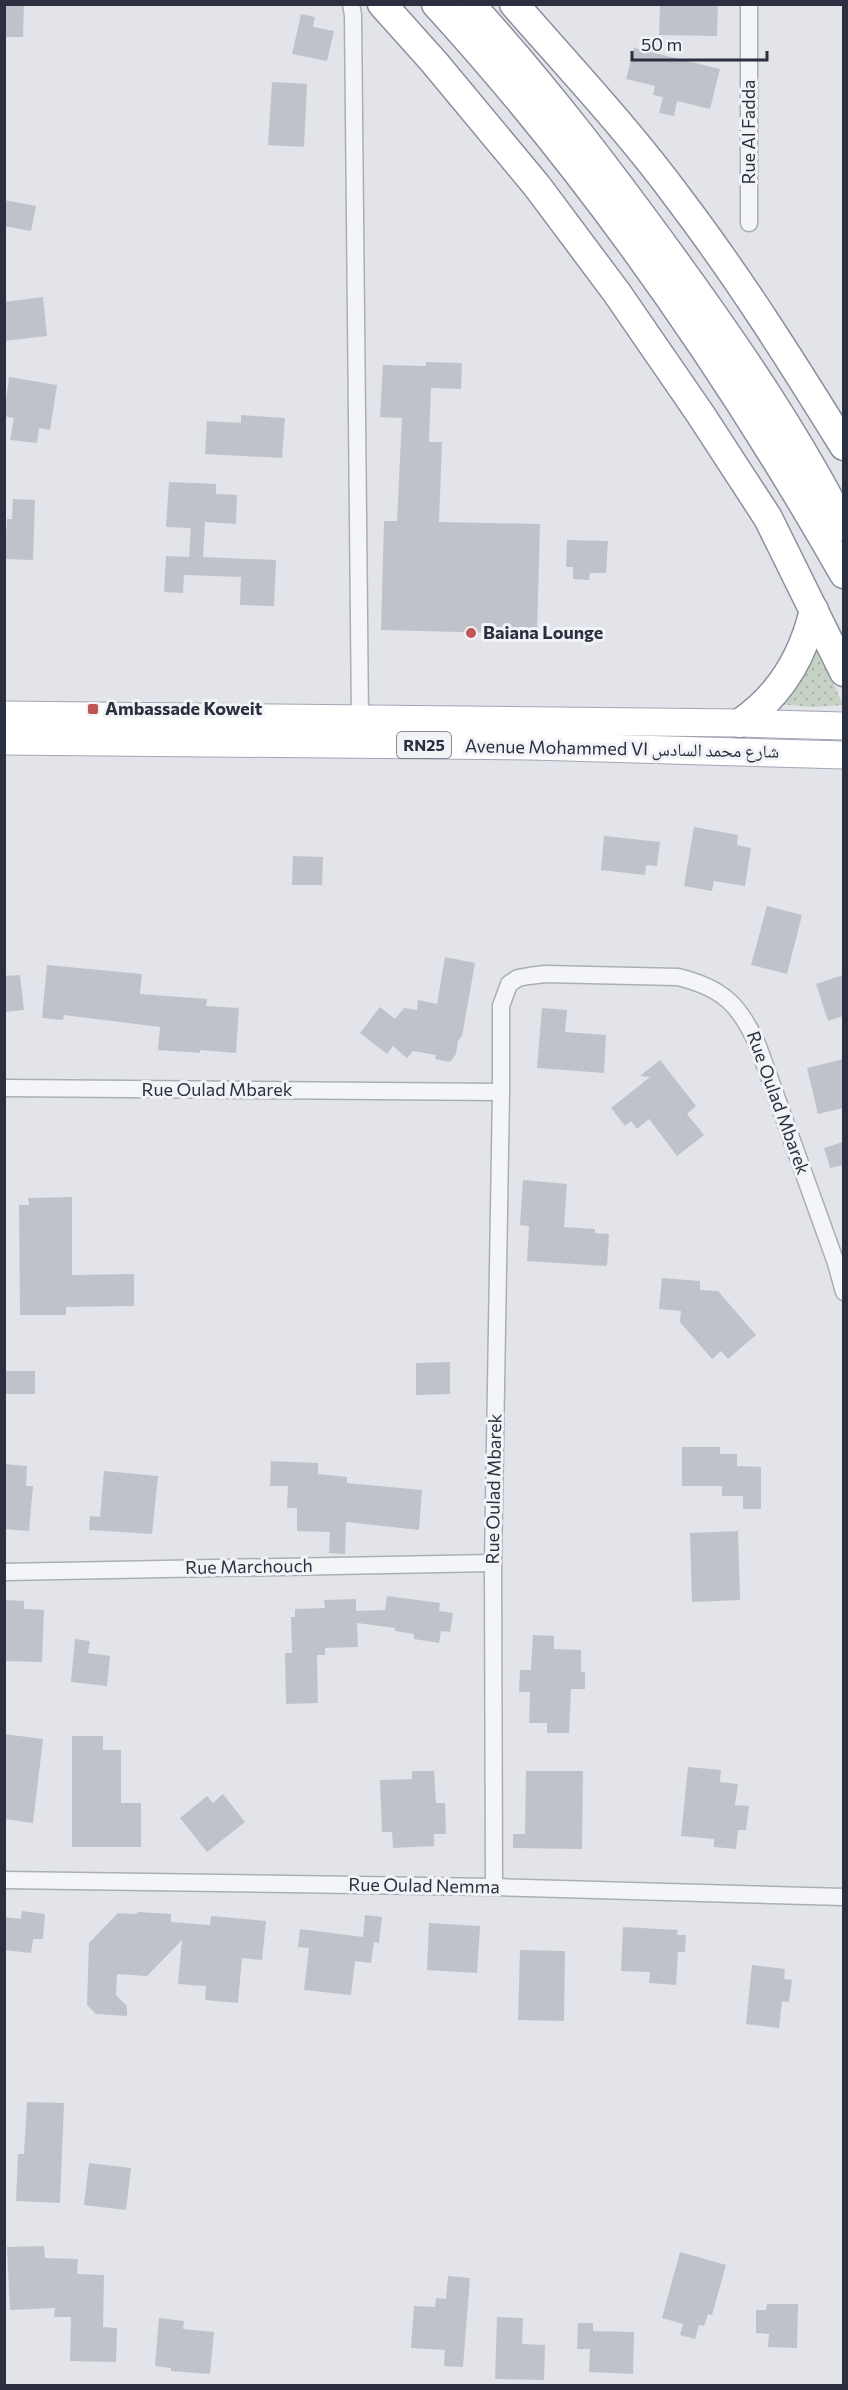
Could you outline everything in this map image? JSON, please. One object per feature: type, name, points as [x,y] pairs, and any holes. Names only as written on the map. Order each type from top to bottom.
[{"type":"highway","points":[[382,4],[434,62],[537,186],[617,293],[768,518],[843,672]]},
{"type":"highway","points":[[436,4],[549,137],[620,229],[717,367],[778,462],[843,574]]},
{"type":"highway","points":[[470,4],[607,166],[736,347],[822,484],[843,527]]},
{"type":"highway","points":[[514,4],[591,91],[678,197],[725,261],[843,446]]},
{"type":"highway","points":[[740,723],[768,700],[788,675],[804,644],[814,610]]},
{"type":"main road","name":"Avenue Mohammed VI شارع محمد السادس","points":[[4,715],[843,726]]},
{"type":"main road","name":"Avenue Mohammed VI شارع محمد السادس","points":[[4,741],[542,746],[843,755]]},
{"type":"street","points":[[351,4],[353,15],[360,719]]},
{"type":"street","name":"Rue Al Fadda","points":[[749,4],[749,223]]},
{"type":"street","name":"Rue Oulad Mbarek","points":[[494,1887],[493,1563],[501,1006],[509,984],[518,978],[545,974],[678,977],[698,982],[717,991],[735,1005],[748,1024],[758,1046],[836,1263],[843,1292]]},
{"type":"street","name":"Rue Oulad Mbarek","points":[[4,1088],[501,1092]]},
{"type":"street","name":"Rue Marchouch","points":[[4,1572],[493,1563]]},
{"type":"street","name":"Rue Oulad Nemma","points":[[4,1880],[494,1887],[843,1897]]},
{"type":"green space","points":[[815,642],[843,705],[813,707],[777,704]]},
{"type":"building","points":[[4,4],[24,4],[23,37],[4,37]]},
{"type":"building","points":[[660,4],[718,4],[717,36],[659,35]]},
{"type":"building","points":[[301,14],[315,17],[313,27],[334,31],[327,61],[292,54]]},
{"type":"building","points":[[634,48],[720,69],[710,109],[677,101],[674,116],[659,113],[663,97],[653,95],[655,86],[626,79]]},
{"type":"building","points":[[272,82],[307,84],[304,147],[268,145]]},
{"type":"building","points":[[4,200],[36,206],[31,231],[4,226]]},
{"type":"building","points":[[43,297],[47,336],[4,341],[4,302]]},
{"type":"building","points":[[426,362],[462,363],[461,389],[431,388],[429,442],[442,442],[439,522],[540,524],[537,634],[381,630],[384,521],[397,521],[402,418],[380,417],[383,365],[426,366]]},
{"type":"building","points":[[9,377],[57,385],[50,430],[39,428],[37,443],[10,440],[14,418],[4,416]]},
{"type":"building","points":[[241,415],[285,418],[282,458],[205,454],[207,421],[241,423]]},
{"type":"building","points":[[169,482],[216,484],[216,494],[237,495],[236,524],[205,522],[203,557],[276,560],[274,606],[240,605],[241,577],[184,575],[183,593],[164,592],[166,556],[189,557],[191,528],[166,527]]},
{"type":"building","points":[[13,499],[35,500],[33,560],[5,559],[7,519],[12,519]]},
{"type":"building","points":[[567,540],[608,541],[606,573],[590,573],[589,580],[573,579],[573,567],[566,567]]},
{"type":"building","points":[[694,827],[738,835],[737,845],[751,848],[745,886],[714,881],[712,891],[684,886]]},
{"type":"building","points":[[604,836],[660,842],[657,866],[646,865],[645,875],[601,870]]},
{"type":"building","points":[[293,856],[323,857],[322,885],[292,885]]},
{"type":"building","points":[[767,906],[802,915],[787,974],[751,965]]},
{"type":"building","points":[[445,957],[475,963],[462,1036],[458,1041],[456,1054],[450,1062],[435,1059],[436,1055],[413,1051],[407,1058],[393,1046],[387,1054],[360,1033],[380,1007],[395,1019],[404,1008],[417,1010],[418,1000],[437,1004]]},
{"type":"building","points":[[47,965],[142,974],[140,994],[207,999],[206,1006],[239,1008],[236,1053],[158,1050],[160,1027],[64,1015],[63,1020],[42,1018]]},
{"type":"building","points":[[20,975],[24,1010],[4,1012],[4,976]]},
{"type":"building","points":[[843,975],[843,1016],[828,1021],[816,984]]},
{"type":"building","points":[[542,1008],[567,1010],[565,1032],[606,1035],[604,1073],[537,1068]]},
{"type":"building","points":[[843,1059],[843,1108],[818,1114],[807,1068]]},
{"type":"building","points":[[660,1060],[696,1106],[687,1114],[704,1135],[677,1156],[649,1119],[637,1129],[631,1121],[625,1126],[611,1108],[650,1077],[640,1076]]},
{"type":"building","points":[[843,1142],[843,1165],[830,1168],[824,1148]]},
{"type":"building","points":[[523,1180],[567,1184],[564,1227],[595,1229],[595,1233],[609,1234],[607,1266],[527,1261],[529,1226],[520,1225]]},
{"type":"building","points":[[72,1197],[72,1275],[134,1274],[134,1306],[66,1307],[66,1315],[20,1315],[19,1205],[29,1205],[28,1198]]},
{"type":"building","points":[[662,1278],[700,1281],[700,1290],[718,1291],[756,1335],[728,1359],[721,1351],[712,1359],[680,1322],[681,1311],[659,1309]]},
{"type":"building","points":[[450,1362],[450,1394],[416,1395],[416,1363]]},
{"type":"building","points":[[4,1371],[35,1371],[35,1394],[4,1394]]},
{"type":"building","points":[[682,1447],[720,1447],[720,1454],[737,1454],[737,1466],[761,1467],[761,1509],[743,1509],[743,1496],[722,1496],[722,1486],[682,1486]]},
{"type":"building","points":[[271,1461],[318,1463],[318,1474],[347,1477],[347,1483],[422,1490],[419,1530],[346,1522],[345,1554],[329,1553],[330,1532],[297,1531],[297,1508],[287,1508],[288,1486],[270,1486]]},
{"type":"building","points":[[4,1464],[27,1466],[26,1486],[33,1486],[29,1531],[4,1529]]},
{"type":"building","points":[[104,1471],[158,1476],[152,1534],[89,1530],[90,1516],[100,1517]]},
{"type":"building","points":[[738,1531],[740,1600],[692,1602],[690,1533]]},
{"type":"building","points":[[387,1596],[440,1603],[439,1611],[453,1613],[450,1632],[441,1631],[439,1643],[414,1639],[414,1634],[395,1631],[395,1628],[357,1623],[358,1647],[325,1648],[325,1655],[317,1655],[318,1703],[286,1704],[285,1653],[292,1653],[291,1617],[295,1617],[295,1609],[325,1608],[324,1600],[356,1599],[356,1611],[385,1610]]},
{"type":"building","points":[[4,1600],[24,1601],[24,1609],[44,1610],[42,1662],[4,1661]]},
{"type":"building","points":[[533,1635],[554,1636],[554,1649],[581,1650],[581,1672],[585,1672],[585,1689],[571,1689],[569,1733],[547,1733],[547,1723],[529,1723],[530,1692],[519,1692],[520,1670],[531,1670]]},
{"type":"building","points":[[75,1639],[90,1641],[88,1653],[110,1656],[107,1686],[71,1682]]},
{"type":"building","points":[[4,1734],[43,1739],[33,1823],[4,1819]]},
{"type":"building","points":[[72,1736],[103,1736],[103,1750],[121,1750],[121,1803],[141,1803],[141,1847],[72,1847]]},
{"type":"building","points":[[688,1767],[721,1770],[720,1782],[738,1784],[735,1805],[749,1806],[746,1830],[738,1830],[736,1849],[714,1847],[714,1839],[681,1836]]},
{"type":"building","points":[[412,1771],[434,1771],[436,1803],[445,1803],[446,1834],[434,1834],[434,1846],[393,1848],[392,1832],[382,1832],[380,1780],[412,1779]]},
{"type":"building","points":[[526,1771],[583,1771],[582,1849],[513,1848],[513,1834],[525,1834]]},
{"type":"building","points":[[223,1794],[245,1822],[207,1852],[180,1818],[207,1796],[213,1803]]},
{"type":"building","points":[[22,1911],[45,1914],[43,1939],[33,1939],[31,1953],[4,1950],[4,1917],[21,1919]]},
{"type":"building","points":[[138,1912],[171,1914],[171,1922],[210,1925],[211,1916],[266,1921],[262,1960],[242,1958],[238,2003],[205,2000],[206,1986],[178,1984],[182,1940],[147,1976],[117,1974],[116,1995],[127,2006],[127,2016],[96,2014],[87,2005],[89,1943],[118,1913],[136,1914]]},
{"type":"building","points":[[365,1915],[382,1917],[379,1943],[374,1942],[371,1963],[355,1961],[351,1995],[304,1990],[309,1948],[298,1947],[300,1929],[363,1937]]},
{"type":"building","points":[[429,1923],[480,1926],[477,1973],[427,1970]]},
{"type":"building","points":[[623,1927],[678,1930],[677,1935],[686,1935],[685,1952],[678,1952],[676,1985],[649,1983],[650,1972],[621,1971]]},
{"type":"building","points":[[520,1950],[565,1951],[564,2021],[518,2020]]},
{"type":"building","points":[[752,1965],[785,1969],[784,1979],[792,1980],[789,2002],[782,2001],[779,2028],[746,2024]]},
{"type":"building","points":[[27,2102],[64,2103],[60,2203],[16,2201],[18,2154],[24,2154]]},
{"type":"building","points":[[89,2163],[131,2168],[126,2210],[84,2205]]},
{"type":"building","points":[[44,2246],[45,2258],[78,2259],[77,2274],[104,2275],[103,2327],[117,2328],[116,2362],[70,2361],[71,2317],[54,2317],[55,2308],[10,2310],[7,2247]]},
{"type":"building","points":[[680,2252],[726,2265],[712,2315],[708,2314],[704,2326],[699,2325],[695,2339],[680,2335],[683,2324],[662,2318]]},
{"type":"building","points":[[448,2276],[470,2278],[463,2367],[444,2366],[445,2350],[411,2348],[414,2306],[435,2307],[436,2298],[446,2299]]},
{"type":"building","points":[[767,2304],[798,2304],[797,2348],[768,2347],[769,2334],[756,2333],[756,2310],[766,2310]]},
{"type":"building","points":[[497,2317],[523,2318],[522,2344],[545,2345],[544,2380],[495,2379]]},
{"type":"building","points":[[159,2318],[184,2321],[183,2329],[214,2332],[210,2374],[171,2371],[171,2368],[155,2366]]},
{"type":"building","points":[[578,2323],[593,2323],[593,2331],[634,2332],[633,2374],[589,2372],[590,2349],[577,2349]]},
{"type":"place","name":"Baiana Lounge","points":[[471,633]]},
{"type":"place","name":"Ambassade Koweit","points":[[93,709]]}]
